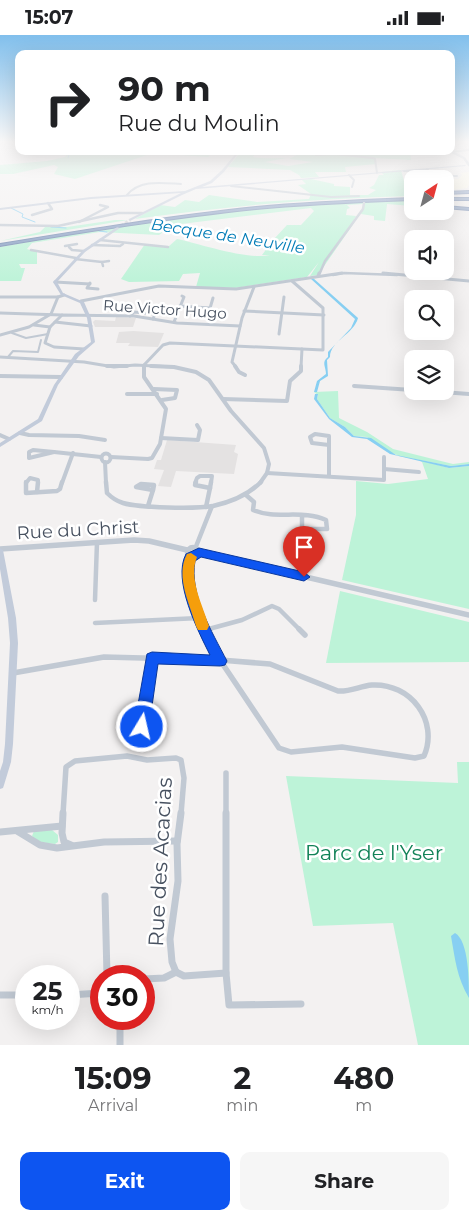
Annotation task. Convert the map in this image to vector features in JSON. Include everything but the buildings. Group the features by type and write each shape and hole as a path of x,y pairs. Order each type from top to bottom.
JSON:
{"highway":[{"path":"454,193 469,191"},
{"path":"0,244 68,231 192,212 294,203 404,197"},
{"path":"454,197 469,198"},
{"path":"0,244 167,218 294,203 404,204"},
{"path":"454,208 469,209"}],"main road":[{"path":"141,213 194,189"},
{"path":"0,209 127,195 183,193"},
{"path":"0,445 41,418 53,391 72,361 94,340 88,315 81,301 64,295 55,283 84,251 120,227"},
{"path":"0,550 1,567 13,626 13,673 8,754 0,785"}],"street":[{"path":"127,195 132,189"},
{"path":"265,189 331,197 359,196"},
{"path":"32,215 52,209 48,203"},
{"path":"318,276 317,274 330,254 363,209 364,203"},
{"path":"80,222 79,220 108,207 100,205"},
{"path":"0,225 57,227 120,212 141,213"},
{"path":"100,239 168,247"},
{"path":"69,247 77,244"},
{"path":"92,245 120,246 124,247 124,249"},
{"path":"65,246 72,250 84,251"},
{"path":"31,249 45,254 102,264 109,261"},
{"path":"81,301 159,286 230,289 254,287 318,276 366,273 469,282"},
{"path":"55,452 29,458 29,453 32,451 55,452 73,453 101,457 106,455 112,457 152,457 155,455 161,438 166,409 162,400 144,375 144,365 161,347 168,343 323,350 324,315 322,305 292,281"},
{"path":"55,283 90,283 87,288 98,289"},
{"path":"244,375 232,363 244,312 254,287"},
{"path":"0,297 58,297 64,295"},
{"path":"174,323 184,297 182,296"},
{"path":"0,335 12,333 33,325 51,314 58,297"},
{"path":"279,334 284,297"},
{"path":"208,315 213,298"},
{"path":"180,307 210,308"},
{"path":"244,312 324,315"},
{"name":"Rue Victor Hugo","path":"0,313 130,316 174,323 240,326"},
{"path":"8,357 13,351 38,352 50,327 62,315"},
{"path":"55,322 91,326"},
{"path":"33,325 50,327"},
{"path":"12,333 19,337 38,338 48,334"},
{"path":"38,338 52,347 84,349"},
{"path":"223,399 287,401 290,381 301,371 302,349"},
{"path":"0,357 72,361 109,367 144,365 177,367 198,373 209,380 266,451 269,461 267,473 260,483 246,495 209,506 181,508 125,504 111,499 106,489 105,462"},
{"path":"0,376 62,377"},
{"path":"354,386 404,389"},
{"path":"154,389 177,391 173,400 162,400"},
{"path":"454,393 469,394"},
{"path":"127,394 157,394"},
{"path":"161,438 198,440 200,430 197,425"},
{"path":"20,433 29,435 79,436 105,440"},
{"path":"0,435 9,439"},
{"path":"329,445 312,443 310,441 311,436 328,436 329,445 330,476"},
{"path":"37,492 56,491 62,487 73,453"},
{"path":"101,457 100,460 105,462 110,461 112,457"},
{"path":"267,473 384,480 384,457"},
{"path":"384,469 419,472"},
{"path":"210,488 196,485 197,478 200,476 212,476 209,506 197,551 469,616"},
{"path":"148,506 153,490"},
{"path":"246,495 254,502 253,510 256,512 302,515 326,519 327,529 305,529 302,526 302,515"},
{"name":"Rue du Christ","path":"0,550 139,540 189,554 197,551"},
{"path":"95,600 97,542"},
{"path":"13,673 104,657 152,658 220,661 255,663 279,666 339,691 372,685 384,686 399,692 416,704 427,721 430,735 424,756 415,759 336,747 291,752 282,751 274,743 220,661 204,631 188,577 187,565 189,554"},
{"path":"204,631 242,620 272,606 279,609 305,635"},
{"path":"95,623 199,618"},
{"path":"142,727 152,658"},
{"name":"Rue des Acacias","path":"62,826 66,767 71,762 127,756 147,760 176,758 182,763 183,791 177,841 178,879 172,942 172,962 176,972"},
{"path":"226,773 226,973 229,1005 301,1005"},
{"path":"0,832 62,826 62,839 71,845"},
{"path":"16,831 43,846 57,848 104,842 177,841"},
{"path":"104,896 107,965"},
{"path":"155,978 164,978 176,972 184,976 226,973"},
{"path":"0,995 15,995"},
{"path":"120,1030 120,1045"}],"shaded area":[{"path":"116,317 136,318 133,327 95,327 93,322 95,320 115,321"},
{"path":"119,332 164,333 158,347 128,346 130,343 116,343"},
{"path":"167,440 236,445 234,452 238,454 234,474 176,471 171,487 158,486 164,470 154,469 157,460 161,460"}],"green space":[{"path":"304,189 350,189 350,195 368,195 376,190 373,189 404,189 404,196 274,203 135,219 160,205 175,207 185,200 199,202 209,195 257,202 309,199 311,194"},
{"path":"404,200 404,205 387,204 385,221 374,220 374,216 361,214 364,204 347,205 350,208 347,209 346,215 356,216 352,223 354,223 320,272 320,275 310,276 319,262 307,277 235,288 196,287 200,273 183,274 179,281 129,282 121,279 145,244 168,247 177,239 224,251 260,256 270,255 262,255 287,225 301,225 314,211 311,208 173,225 159,235 100,232 32,243 27,249 37,252 37,264 19,264 21,268 25,268 21,281 0,281 0,247 170,219 239,211"},
{"path":"128,220 0,241 40,232 45,227 67,227"},
{"path":"338,391 339,418 367,432 393,449 453,464 469,462 469,464 451,466 399,456 367,437 354,436 345,427 330,418 317,399 318,395 314,392"},
{"path":"419,460 449,468 469,466 469,609 342,580 356,515 356,481 388,484 428,479 422,462"},
{"path":"340,591 469,622 469,662 326,663"},
{"name":"Parc de l'Yser","path":"457,762 469,762 469,1045 418,1045 393,923 313,926 286,776 458,783"},
{"path":"52,830 58,835 58,842 55,844 39,842 32,836 34,831"}],"water":[{"path":"313,278 358,318 352,329 331,351 330,357 327,360 328,376 320,381 317,392 314,392 317,381 326,374 324,363 328,357 328,352 351,328 355,319 311,279"},
{"path":"315,394 318,394 317,399 330,418 345,427 354,436 371,438 396,455 451,466 469,464 469,466 449,468 390,454 367,439 352,437 329,419 314,399"},
{"path":"455,933 460,937 466,953 469,998 459,976 455,960 451,936"}],"waterway":[{"name":"Becque de Neuville","path":"11,208 23,214 22,217 35,222"},
{"name":"Becque de Neuville","path":"51,227 66,228"},
{"name":"Becque de Neuville","path":"99,231 107,232"}],"tunnel":[{"path":"121,226 130,220"}],"slow traffic":[{"path":"191,557 187,565 187,572 193,600 203,626"}],"route":[{"path":"142,727 152,658 220,661 204,631 193,600 187,572 190,557 195,557 199,552 304,577"}]}
